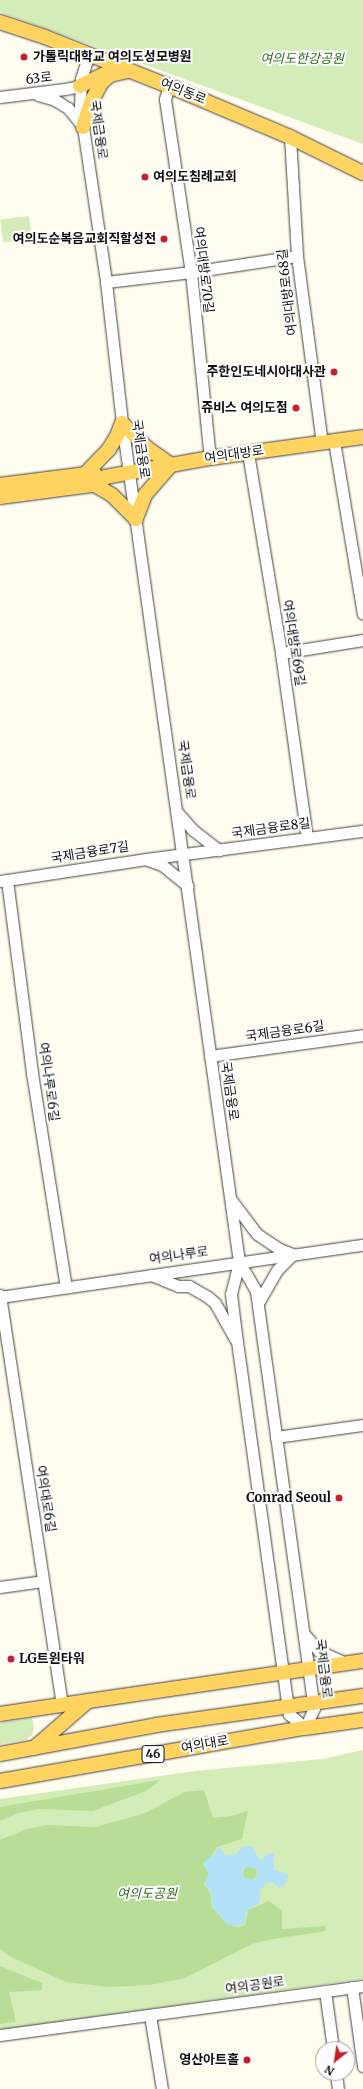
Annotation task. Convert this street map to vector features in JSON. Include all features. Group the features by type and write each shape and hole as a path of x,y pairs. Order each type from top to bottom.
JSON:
{"main road":[{"name":"여의동로","path":"0,22 89,54 168,86 290,137 363,173"},
{"path":"80,86 108,72 132,72"},
{"path":"83,127 91,102 101,83 110,75 132,72"},
{"path":"85,474 109,448 116,438 122,423 147,448 172,465 145,495 136,519 100,481"},
{"name":"여의대방로","path":"0,497 100,481 129,473 210,458 363,437"},
{"name":"여의대방로","path":"0,485 97,472 100,481"},
{"path":"0,1714 363,1660"},
{"name":"여의대로","path":"0,1754 156,1725 363,1696"},
{"path":"34,1748 88,1701"},
{"name":"여의대로","path":"0,1781 305,1728 363,1720"}],"street":[{"name":"국제금융로","path":"89,54 80,86 83,127 106,282 122,423 184,855 239,1262 231,1294 237,1342 282,1673 289,1714 305,1728 314,1708 310,1669 256,1291 239,1262"},
{"name":"63로","path":"0,97 66,90 80,86"},
{"name":"여의대방로70길","path":"168,86 165,99 191,272 210,458"},
{"path":"31,94 55,100 68,108 83,127"},
{"name":"여의대방로68길","path":"290,137 297,256 328,442 363,614"},
{"path":"106,282 191,272 297,256"},
{"name":"여의대방로69길","path":"248,453 281,653 307,838"},
{"path":"281,653 363,640"},
{"path":"178,813 193,830 219,850"},
{"name":"국제금융로8길","path":"184,855 363,831"},
{"name":"국제금융로7길","path":"4,880 146,859 184,855"},
{"path":"146,859 162,865 188,886"},
{"name":"여의나루로6길","path":"4,880 32,1073 66,1287"},
{"name":"국제금융로6길","path":"210,1056 363,1035"},
{"path":"230,1199 257,1234 280,1249 293,1254 278,1269 258,1303"},
{"name":"여의나루로","path":"0,1296 363,1245"},
{"path":"150,1275 178,1286 189,1286 208,1296 220,1312 237,1342"},
{"name":"여의대로6길","path":"0,1296 62,1705"},
{"path":"276,1437 363,1425"},
{"path":"0,1587 43,1581"},
{"path":"305,1635 319,1651 346,1663"},
{"path":"358,1986 363,2066"},
{"name":"여의공원로","path":"0,2035 358,1986"},
{"path":"325,1991 331,2041"},
{"path":"150,2015 162,2089"}],"green space":[{"name":"여의도한강공원","path":"0,0 363,0 363,144 0,12"},
{"path":"29,216 32,239 3,242 0,220"},
{"path":"32,1718 34,1728 32,1735 25,1740 0,1744 0,1723"},
{"name":"여의도공원","path":"363,1750 363,1979 0,2030 0,1799 195,1771 322,1759"},
{"path":"160,1780 146,1791 93,1811 38,1809 18,1813 0,1821 0,1807"},
{"path":"204,1790 213,1818 231,1816 248,1811 242,1839 217,1847 211,1857 203,1863 209,1874 204,1884 210,1892 212,1907 227,1924 237,1927 245,1925 248,1910 269,1901 282,1911 282,1929 325,1926 326,1931 273,1939 252,1944 185,1978 150,1985 109,1987 66,1982 9,1956 0,1949 0,1840 27,1829 46,1825 96,1827 145,1813 185,1792"},
{"path":"247,1866 253,1866 257,1870 257,1876 253,1880 247,1880 243,1876 243,1870"},
{"path":"0,1966 42,1983 42,1990 9,1992 16,2022 0,2024"}],"water":[{"path":"252,1846 258,1857 262,1860 269,1853 274,1854 274,1870 285,1872 288,1876 286,1883 280,1889 273,1882 265,1884 263,1888 260,1889 259,1904 247,1910 244,1924 237,1926 227,1924 213,1907 211,1892 205,1884 209,1873 203,1863 211,1857 218,1848 222,1849 225,1855 230,1854 234,1856 241,1848","holes":["246,1867 257,1869 258,1875 256,1878 251,1880 243,1877 242,1870"]}],"place":[{"name":"가톨릭대학교 여의도성모병원","path":"24,57"},
{"name":"여의도침례교회","path":"145,177"},
{"name":"여의도순복음교회직할성전","path":"164,239"},
{"name":"주한인도네시아대사관","path":"334,372"},
{"name":"쥬비스 여의도점","path":"296,408"},
{"name":"Conrad Seoul","path":"339,1498"},
{"name":"LG트윈타워","path":"11,1659"},
{"name":"영산아트홀","path":"247,2060"}]}
